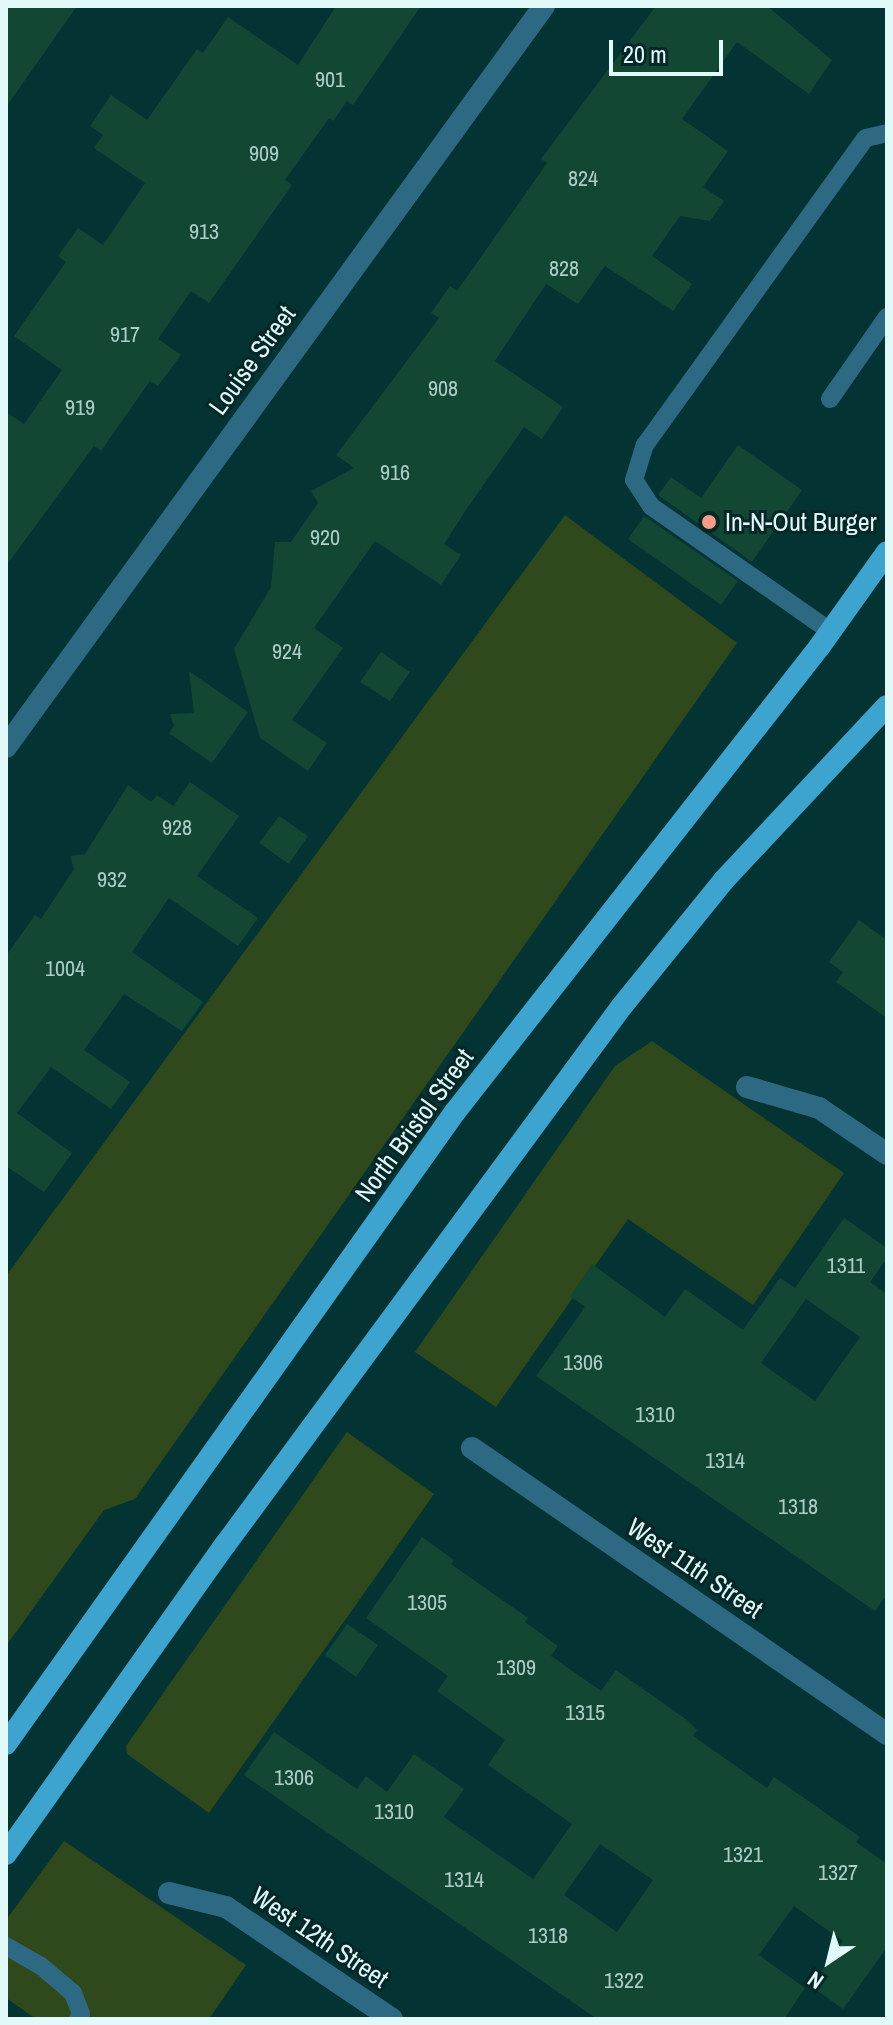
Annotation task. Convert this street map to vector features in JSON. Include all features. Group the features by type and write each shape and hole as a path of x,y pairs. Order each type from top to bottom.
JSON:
{"main road":[{"name":"North Bristol Street","path":"6,1744 455,1112 830,631 887,552"},
{"path":"6,1854 225,1545 622,1006 724,880 887,706"}],"street":[{"name":"Louise Street","path":"6,747 544,6"},
{"path":"747,1087 819,1108 887,1154"},
{"name":"West 11th Street","path":"472,1448 887,1734"},
{"name":"West 12th Street","path":"169,1893 226,1907 392,2019"}],"lane":[{"path":"830,631 651,506 634,480 645,445 866,138 887,133"},
{"path":"830,399 887,317"},
{"path":"6,1946 41,1966 73,1993 81,2014 78,2019"}],"green space":[{"path":"565,515 737,643 135,1499 104,1510 6,1646 6,1276"},
{"path":"652,1041 844,1173 753,1305 628,1219 496,1407 415,1352 615,1066"},
{"path":"347,1432 434,1494 209,1813 127,1754 126,1746"},
{"path":"64,1841 246,1965 209,2019 36,2019 6,1998 6,1920"}],"building":[{"path":"6,6 77,6 6,107"},
{"path":"336,6 421,6 353,105 347,101 333,121 329,118 285,180 292,185 209,303 191,291 158,339 181,355 158,386 150,381 101,451 94,446 6,566 6,412 24,424 62,370 14,336 66,262 58,256 78,228 103,245 145,183 94,148 103,135 90,126 111,95 147,120 197,49 203,53 228,17 298,65"},
{"path":"656,6 767,6 832,60 809,94 737,42 682,119 728,151 703,187 724,201 710,221 680,216 652,256 692,284 673,311 605,266 578,304 546,284 495,361 563,407 542,439 524,427 466,510 444,544 461,555 441,585 375,541 314,628 343,648 292,720 327,743 308,771 260,738 234,649 271,587 275,542 291,542 318,503 311,491 354,468 336,455 439,318 431,313 450,286 457,291 547,163 541,159"},
{"path":"738,445 802,490 752,562 658,495 671,477 701,498"},
{"path":"644,516 738,581 721,605 628,539"},
{"path":"381,652 410,672 390,701 360,682"},
{"path":"189,671 248,712 212,763 169,733 174,726 170,714 194,713"},
{"path":"190,782 239,816 197,876 258,918 238,946 169,898 132,952 203,1002 182,1031 124,994 84,1050 130,1082 111,1109 51,1067 17,1113 72,1153 44,1192 6,1166 6,956 35,915 41,919 74,869 70,856 85,854 128,785 151,802 157,795 173,806"},
{"path":"279,816 308,836 289,864 259,843"},
{"path":"859,920 887,940 887,1018 836,982 843,972 829,962"},
{"path":"844,1218 887,1248 887,1258 870,1282 887,1294 887,1594 875,1611 536,1376 585,1307 570,1296 592,1264 665,1317 685,1289 743,1330 780,1278 795,1288","holes":["806,1299 860,1337 815,1401 761,1363"]},
{"path":"422,1537 454,1560 451,1564 528,1618 525,1622 558,1646 551,1656 601,1691 616,1670 687,1720 697,1730 693,1736 767,1788 774,1777 860,1837 856,1842 887,1864 887,1947 843,2009 811,1986 843,1941 794,1906 759,1955 805,1988 784,2019 597,2019 244,1775 274,1732 357,1789 366,1776 387,1792 414,1754 464,1789 444,1817 533,1879 572,1824 488,1765 505,1740 437,1691 448,1676 366,1618","holes":["600,1844 653,1880 617,1932 564,1895"]},
{"path":"347,1624 378,1645 356,1677 325,1655"}],"place":[{"name":"In-N-Out Burger","path":"709,522"}]}
